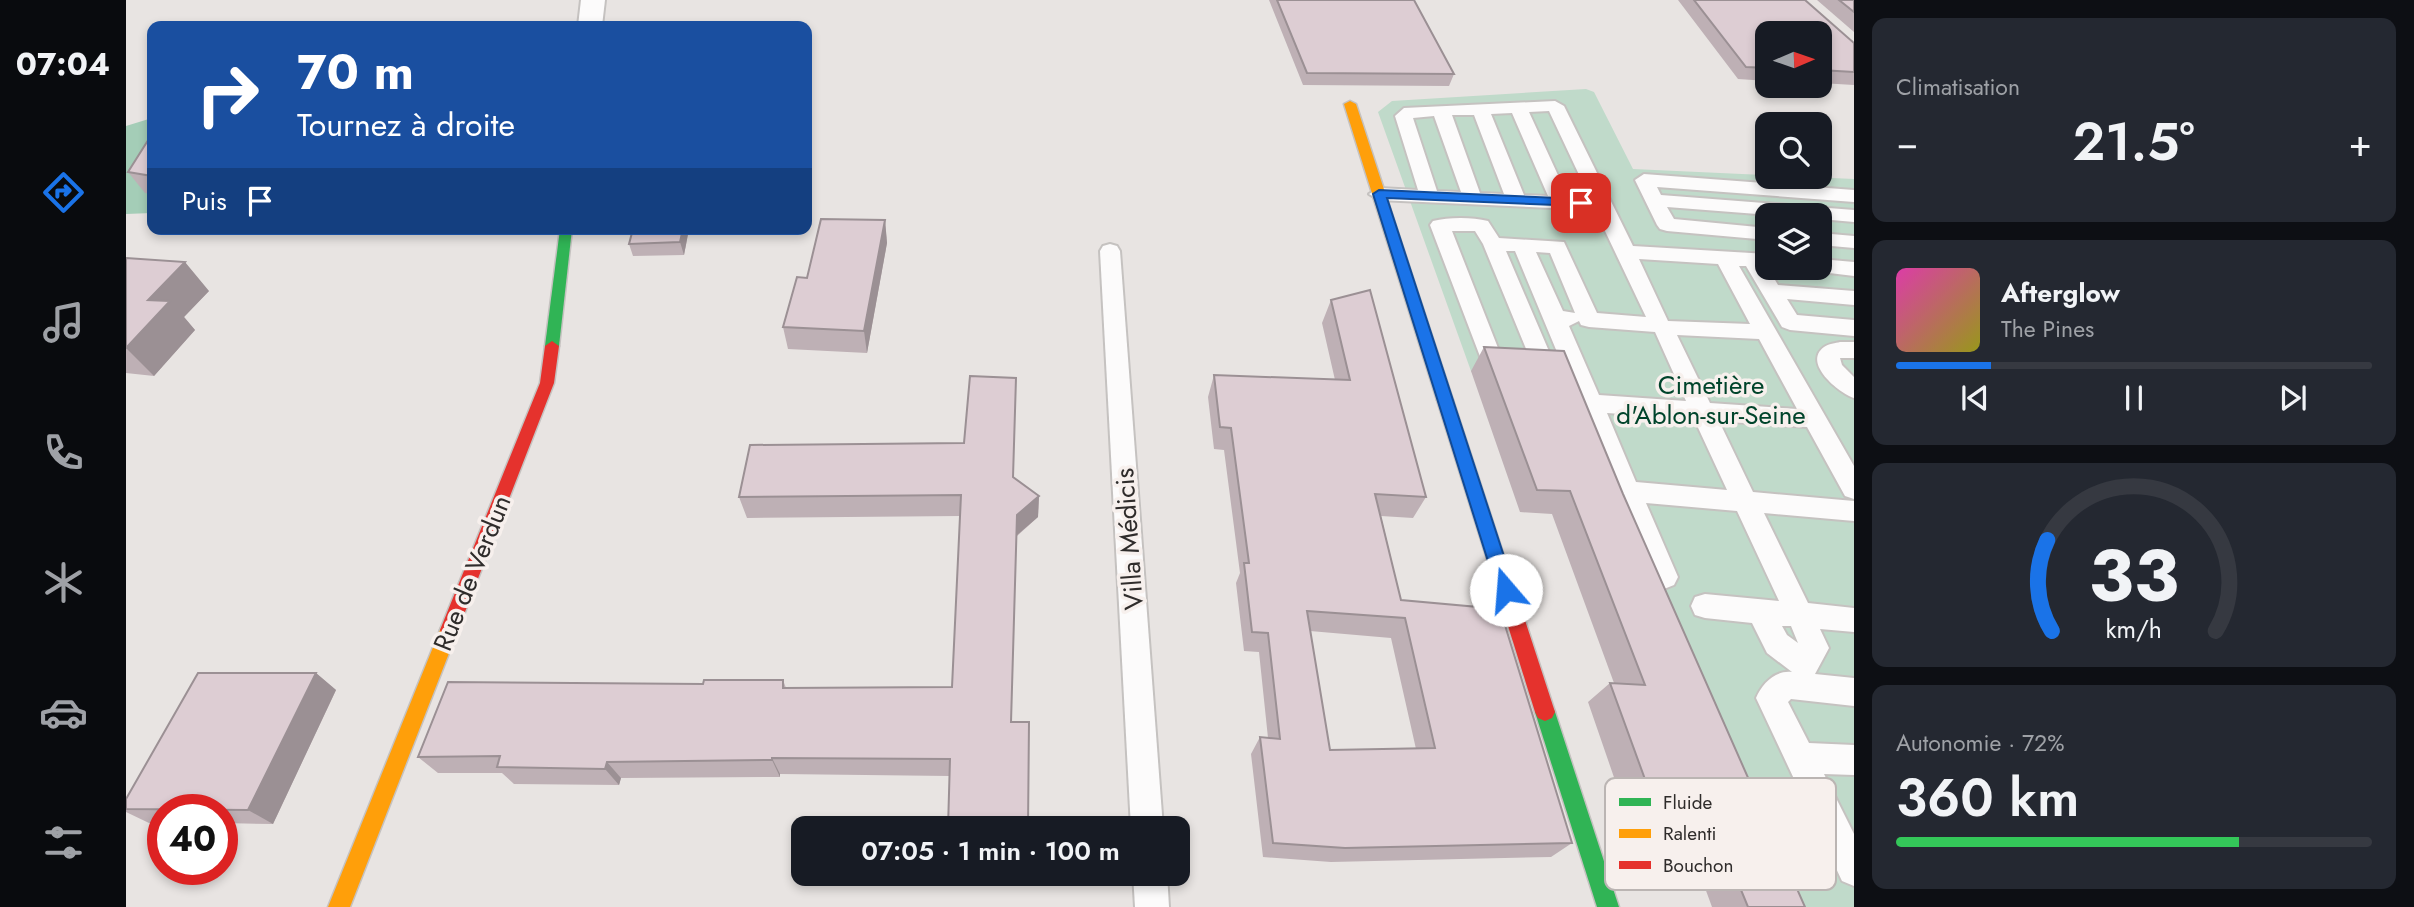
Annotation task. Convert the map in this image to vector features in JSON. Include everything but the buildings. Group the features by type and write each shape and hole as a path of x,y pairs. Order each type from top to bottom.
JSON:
{"street":[{"path":"591,21 593,0"},
{"path":"1350,104 1608,907"},
{"name":"Rue de Verdun","path":"339,907 547,383 565,235"}],"lane":[{"path":"1429,194 1404,116 1410,112 1506,107 1519,110 1555,106 1815,648 1811,677"},
{"path":"1480,108 1516,199"},
{"path":"1441,110 1472,197"},
{"path":"1519,110 1560,201"},
{"path":"1755,233 1667,225 1644,180 1854,196"},
{"path":"1722,185 1734,206 1755,230"},
{"path":"1379,194 1429,194 1602,204"},
{"path":"1654,200 1854,216"},
{"path":"1489,353 1440,225 1481,225 1493,244 1540,356"},
{"path":"1832,240 1854,242"},
{"path":"1493,244 1556,247 1589,320"},
{"path":"1522,245 1664,577"},
{"name":"Villa Médicis","path":"1110,250 1146,816"},
{"path":"1625,252 1755,261"},
{"path":"1725,259 1854,489"},
{"path":"1832,267 1854,269"},
{"path":"1768,280 1771,291 1790,323 1854,328"},
{"path":"1771,291 1854,298"},
{"path":"1555,318 1766,332"},
{"path":"1854,351 1839,350 1828,359 1828,366 1834,374 1854,389"},
{"path":"1591,403 1815,419"},
{"path":"1627,491 1854,511"},
{"path":"1705,607 1854,620"},
{"path":"1761,612 1777,644 1811,677 1854,692"},
{"path":"1810,778 1771,698 1784,685 1811,677"},
{"path":"1800,758 1854,761"},
{"path":"1836,832 1854,869"},
{"path":"1151,886 1152,907"}],"green space":[{"name":"Cimetière d'Ablon-sur-Seine","path":"1586,89 1594,92 1633,169 1755,175 1755,189 1832,189 1832,178 1854,179 1854,907 1767,907 1760,890 1836,890 1836,778 1714,778 1654,632 1471,371 1378,112 1392,101"},
{"path":"147,120 147,213 126,214 126,126"}],"traffic: fast":[{"path":"552,346 565,235"},
{"path":"1545,712 1608,907"}],"traffic: slow":[{"path":"1350,104 1445,400"},
{"path":"339,907 449,630"}],"traffic: jam":[{"path":"449,630 547,383 552,346"},
{"path":"1445,400 1545,712"}],"route":[{"path":"1506,590 1379,194 1429,194 1581,203"}]}
